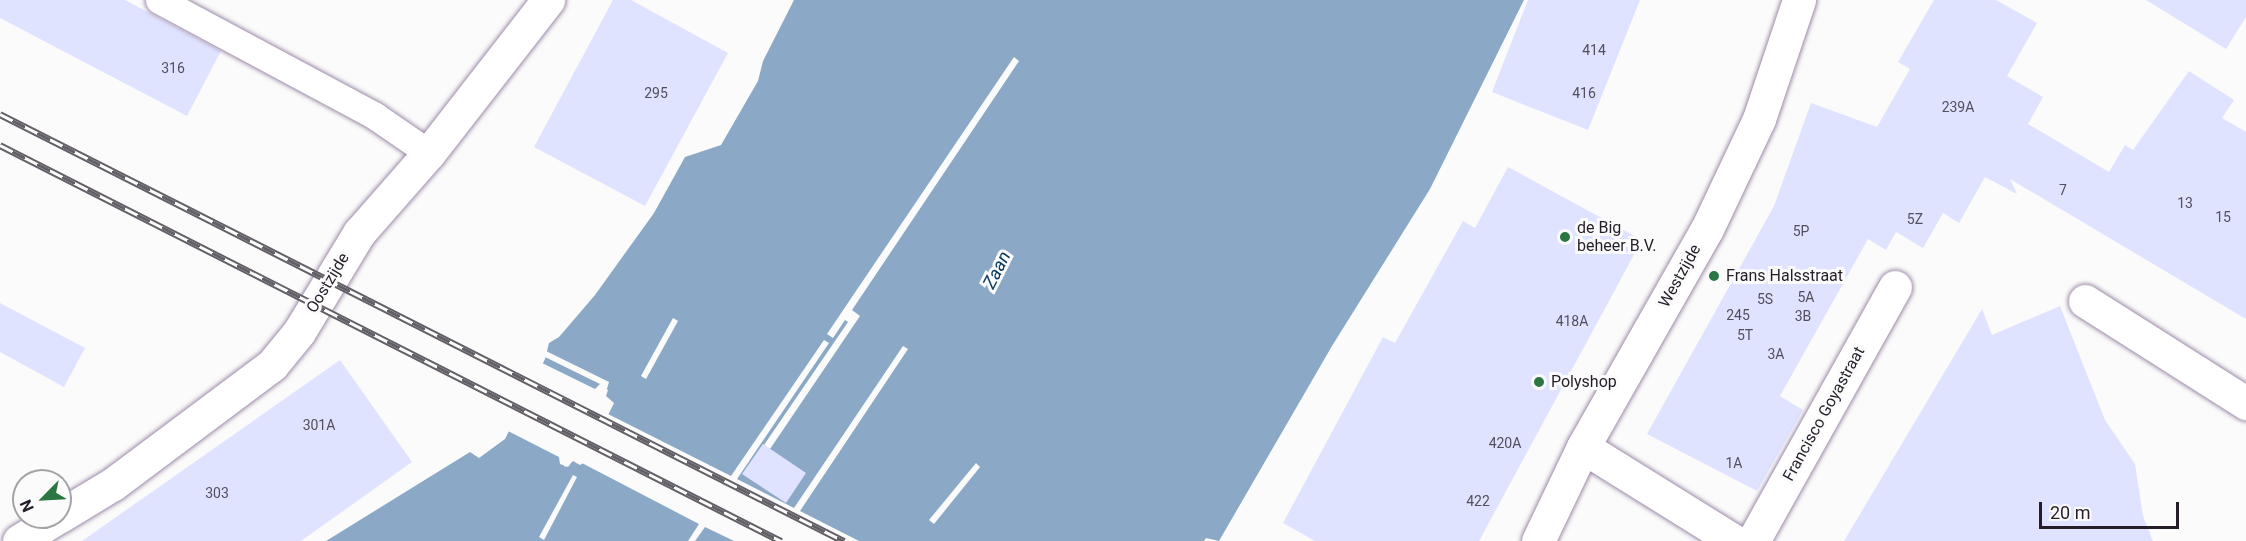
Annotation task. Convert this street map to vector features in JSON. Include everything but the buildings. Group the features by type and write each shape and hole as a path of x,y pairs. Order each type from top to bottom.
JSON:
{"street":[{"name":"Oostzijde","path":"72,508 113,484 272,365 299,332 359,233 429,153 548,0"},
{"name":"Westzijde","path":"1538,541 1583,447 1707,229 1759,120 1799,0"},
{"name":"Francisco Goyastraat","path":"1753,541 1895,287"},
{"path":"2085,301 2246,403"},
{"path":"1583,447 1734,541"},
{"name":"Oostzijde","path":"19,541 38,529"}],"lane":[{"path":"159,0 375,116 429,153"}],"water":[{"name":"Zaan","path":"794,0 1524,0 1430,189 1332,346 1219,541 1206,538 1204,541 326,541 470,452 479,458 505,439 545,359 549,343 559,337 595,295 654,213 685,157 721,145 758,81 763,61","holes":["599,385 608,390 606,396 614,403 585,462 580,465 573,461 565,467 559,457"]}],"pier":[{"path":"1014,57 1019,61 852,310 860,316 770,449 764,445 848,322 845,320 833,338 827,334"},
{"path":"673,318 678,321 646,379 641,376"},
{"path":"824,340 829,343 737,479 794,508 903,346 908,349 800,511 859,541 734,541 705,527 695,541 688,541 699,524 580,462 606,413 731,476"},
{"path":"544,350 609,382 604,399 604,390 599,389 562,458 566,464 574,459 568,467 560,464 559,457 506,430 540,362 595,389 600,384 543,356"},
{"path":"976,463 980,467 934,524 929,520"},
{"path":"573,475 577,477 544,540 539,537"}],"railway":[{"path":"0,114 844,541"},
{"path":"0,145 781,541"}],"place":[{"name":"de Big beheer B.V.","path":"1565,237"},
{"name":"Frans Halsstraat","path":"1714,276"},
{"name":"Polyshop","path":"1539,382"}]}
